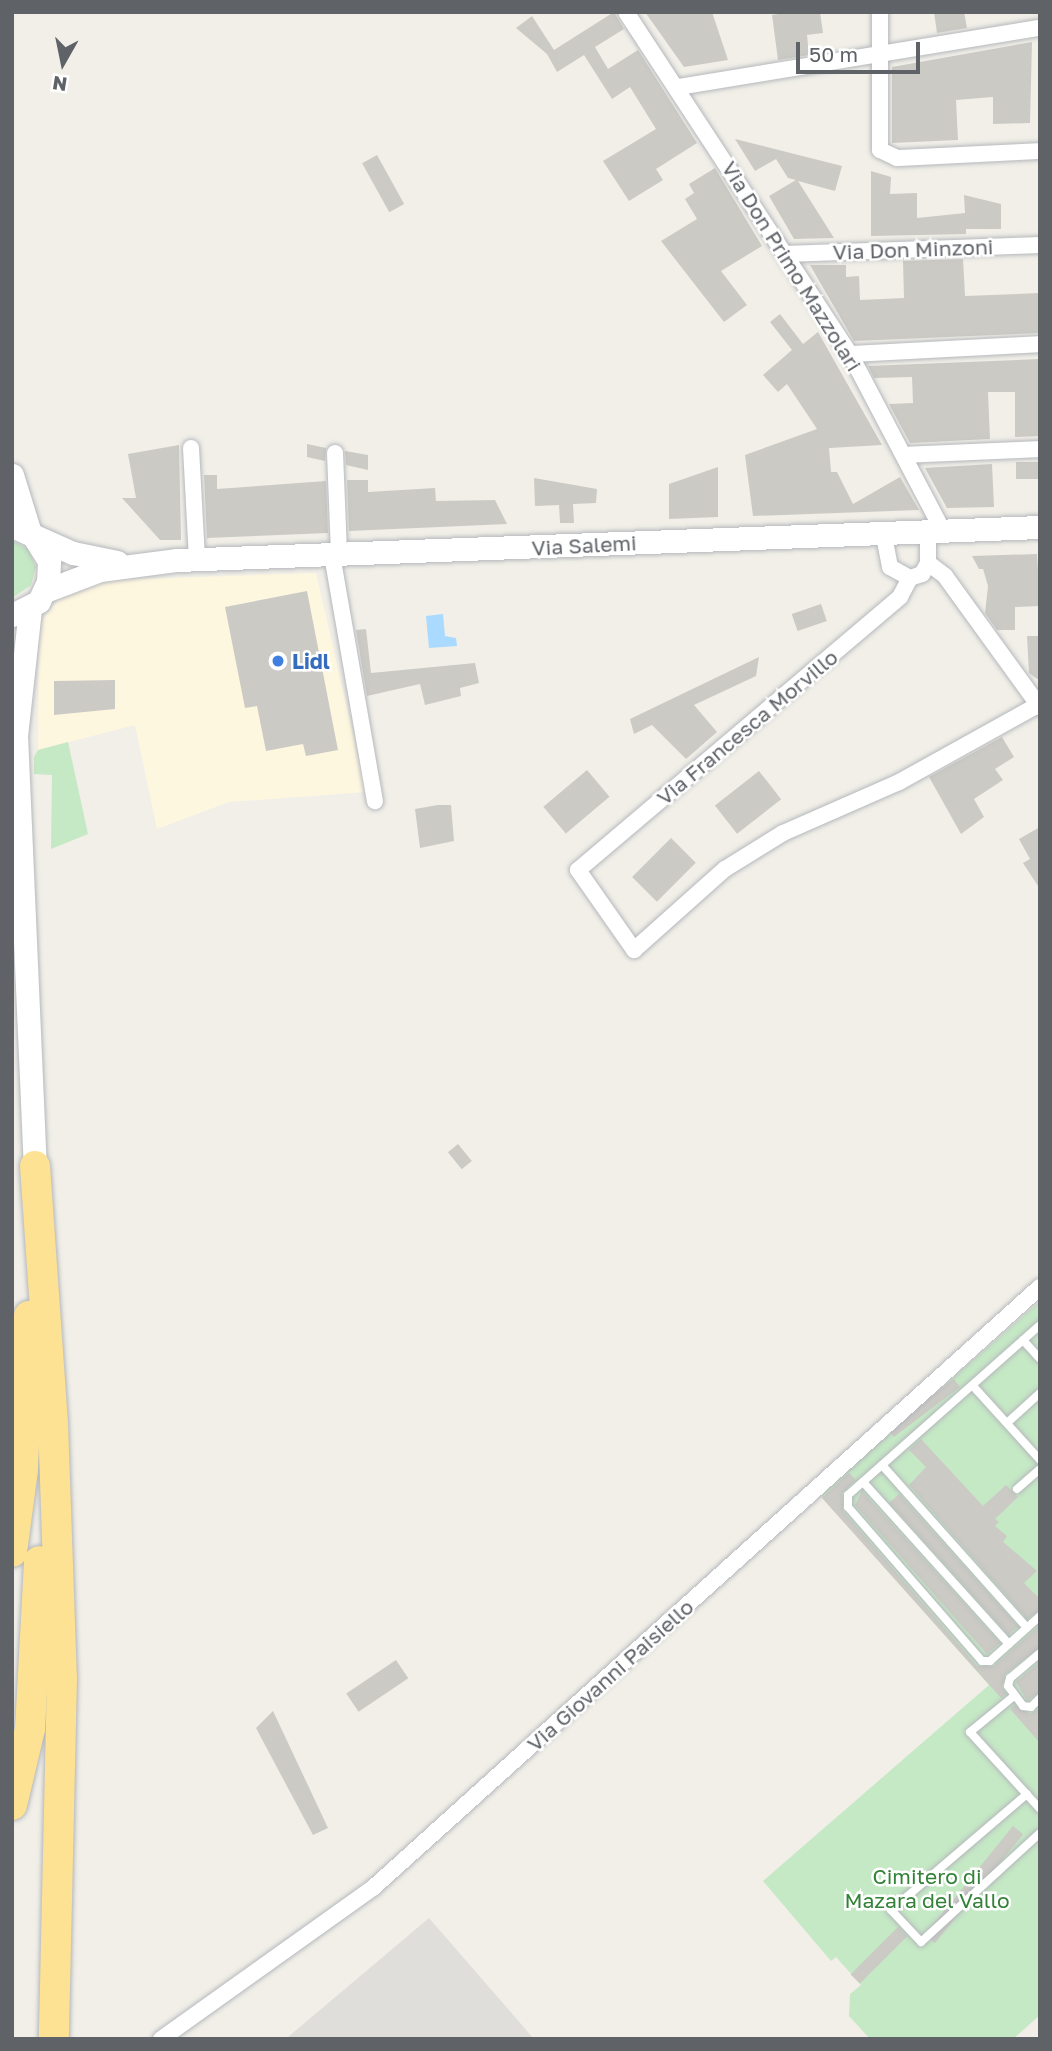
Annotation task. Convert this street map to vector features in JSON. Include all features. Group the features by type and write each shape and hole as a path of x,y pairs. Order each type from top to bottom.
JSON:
{"highway":[{"path":"12,1552 23,1469 35,1166"},
{"path":"12,1805 30,1729 37,1648 40,1448 35,1166"},
{"path":"35,1166 53,1423 62,1678 54,2039"}],"main road":[{"path":"12,475 25,531 49,561 45,591"},
{"name":"Via Salemi","path":"128,563 883,531 1040,527"},
{"path":"25,531 73,553 128,563"},
{"path":"35,1166 14,772 21,612 45,591 76,576 128,563"}],"street":[{"name":"Via Don Primo Mazzolari","path":"626,12 678,87 850,354 904,455 935,529"},
{"path":"880,12 880,150 897,158 1040,150"},
{"path":"678,87 1040,28"},
{"name":"Via Don Minzoni","path":"785,254 1040,245"},
{"path":"850,354 1040,344"},
{"path":"191,448 197,559"},
{"path":"904,455 1040,449"},
{"path":"335,453 335,555 375,801"},
{"path":"935,529 928,563 945,576 1039,705"},
{"path":"883,531 890,568 910,578"},
{"name":"Via Francesca Morvillo","path":"928,563 922,574 910,578 900,597 578,870 634,950 725,869 783,833 899,782 1039,705"},
{"name":"Via Giovanni Paisiello","path":"162,2039 374,1887 1040,1287"}],"lane":[{"path":"1040,1325 848,1495 848,1507 982,1661 990,1661 1040,1616"},
{"path":"1023,1340 1040,1359"},
{"path":"973,1385 1040,1460"},
{"path":"1007,1423 1040,1393"},
{"path":"882,1465 1027,1628"},
{"path":"1017,1489 1040,1469"},
{"path":"863,1482 1009,1644"},
{"path":"1040,1653 1010,1678 1008,1686 1014,1696 1031,1707 1040,1698"},
{"path":"1014,1696 970,1732 1040,1809"},
{"path":"1027,1794 891,1910 922,1942 1040,1833"}],"shaded area":[{"path":"316,573 366,792 229,802 157,829 135,725 38,750 39,632 43,618 60,597 86,583 109,580"},
{"path":"429,1918 534,2039 288,2037"}],"green space":[{"path":"12,540 28,549 36,567 31,585 12,598"},
{"path":"68,742 88,834 51,849 52,775 34,774 34,757 38,750"},
{"name":"Cimitero di Mazara del Vallo","path":"1040,1301 1040,2015 1013,2039 870,2039 849,2016 850,1994 861,1985 836,1957 831,1961 763,1881 989,1685 820,1495"}],"water":[{"path":"443,614 445,636 456,638 457,646 429,648 426,616"}],"building":[{"path":"614,12 624,29 595,47 608,69 638,50 697,143 656,169 663,180 629,201 603,161 656,129 630,87 612,99 584,55 557,72 547,54 516,28 532,16 554,50"},
{"path":"645,12 712,12 728,60 684,67"},
{"path":"820,12 823,33 807,35 809,55 778,60 772,15"},
{"path":"934,12 964,12 967,28 937,33"},
{"path":"1032,42 1030,123 993,124 993,97 956,100 958,140 892,143 892,67"},
{"path":"735,139 842,166 835,191 798,181 834,238 794,239 769,196 796,180 788,178 776,159 755,171"},
{"path":"377,155 404,204 389,212 362,163"},
{"path":"715,168 762,246 721,271 747,305 724,322 661,241 697,219 685,199 694,193 689,184"},
{"path":"871,171 891,177 890,194 917,193 917,218 965,213 964,195 1001,204 1001,229 966,229 966,234 871,236"},
{"path":"963,259 965,296 1040,293 1040,333 854,341 810,265 846,265 846,277 859,276 860,300 904,298 903,261"},
{"path":"780,314 803,344 818,332 882,445 829,448 831,472 837,472 853,504 900,477 919,510 753,516 745,455 817,429 787,384 778,392 763,375 792,350 770,322"},
{"path":"1040,359 1040,436 1015,437 1015,392 988,392 990,439 910,443 889,404 913,403 912,377 874,378 868,366"},
{"path":"307,444 326,448 325,461 307,457"},
{"path":"179,445 181,540 160,540 122,498 136,498 128,454"},
{"path":"345,451 368,455 368,470 346,465"},
{"path":"1016,462 1040,462 1040,479 1016,479"},
{"path":"992,464 994,507 947,508 925,468"},
{"path":"718,467 718,517 669,519 669,484"},
{"path":"204,475 217,475 217,489 326,481 328,533 207,538"},
{"path":"534,478 597,489 596,503 573,504 574,523 560,523 559,505 535,506"},
{"path":"347,480 368,480 368,492 435,488 436,501 495,500 507,524 349,531"},
{"path":"1037,554 1040,606 1015,607 1015,630 997,630 985,613 988,586 983,569 979,569 972,556"},
{"name":"Lidl","path":"307,591 338,750 306,756 303,744 266,751 257,706 245,708 225,607"},
{"path":"821,604 827,621 798,631 792,614"},
{"path":"366,629 371,673 475,663 479,683 460,688 461,696 425,705 420,684 367,696 356,630"},
{"path":"1027,636 1040,636 1040,681 1029,673"},
{"path":"759,657 756,676 694,705 717,732 686,759 652,725 634,734 630,719"},
{"path":"115,680 115,709 54,715 54,681"},
{"path":"1002,737 1014,757 995,769 1003,780 974,799 984,817 961,834 929,777"},
{"path":"587,770 609,797 566,833 543,807"},
{"path":"759,771 781,799 737,834 715,805"},
{"path":"451,805 454,841 420,848 415,809"},
{"path":"1040,827 1040,889 1023,863 1030,859 1019,839"},
{"path":"671,838 696,863 657,902 632,877"},
{"path":"458,1144 472,1161 462,1169 448,1152"},
{"path":"954,1379 960,1387 894,1437 888,1429"},
{"path":"921,1439 983,1506 1006,1485 1018,1497 995,1519 999,1522 995,1526 1007,1536 1003,1542 1037,1571 1024,1583 1040,1599 1040,1610 1027,1619 909,1485 926,1467 909,1450"},
{"path":"849,1473 856,1480 842,1493 843,1511 977,1666 994,1666 1040,1625 1040,1647 1005,1674 1002,1687 1006,1694 1001,1698 822,1498"},
{"path":"862,1491 1000,1643 987,1654 855,1505"},
{"path":"899,1494 1018,1626 1008,1635 889,1503"},
{"path":"396,1660 408,1678 359,1712 346,1694"},
{"path":"1040,1662 1040,1692 1027,1700 1016,1682"},
{"path":"1014,1705 1030,1714 1040,1708 1040,1743 1010,1709"},
{"path":"273,1711 328,1828 313,1835 256,1728"},
{"path":"1013,1826 1023,1834 935,1943 925,1935"},
{"path":"898,1927 907,1936 860,1984 851,1974"}],"place":[{"name":"Lidl","path":"278,661"}]}
